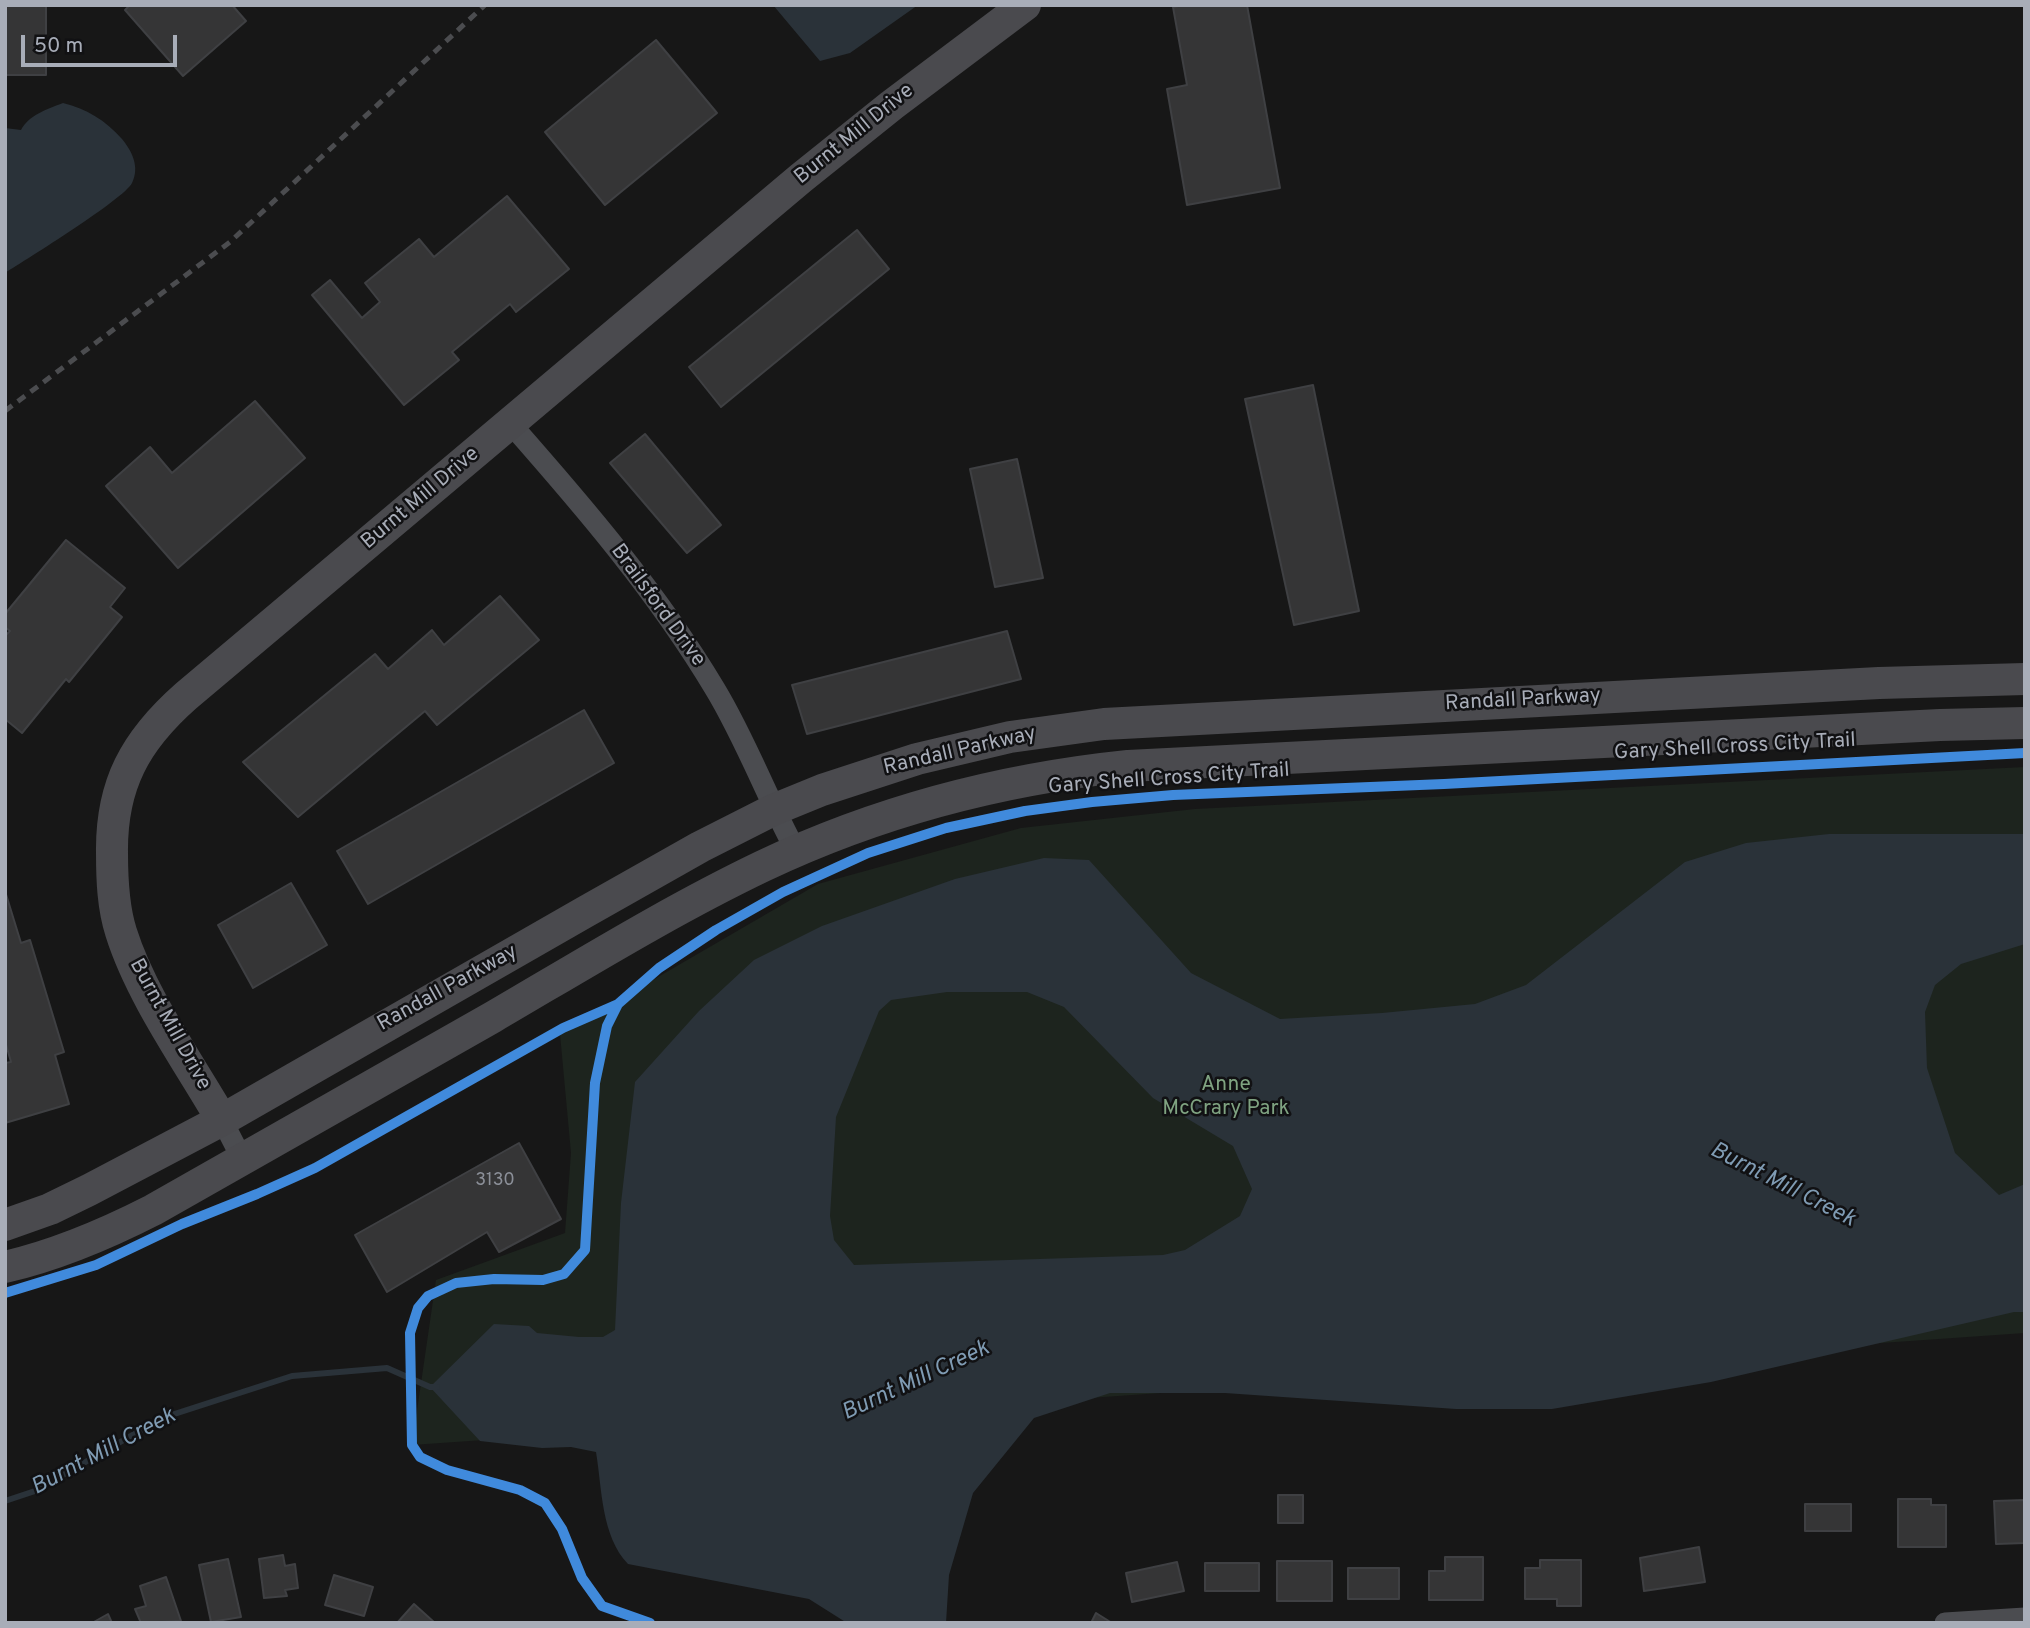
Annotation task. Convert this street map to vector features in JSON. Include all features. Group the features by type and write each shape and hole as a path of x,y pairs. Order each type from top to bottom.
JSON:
{"main road":[{"name":"Burnt Mill Drive","path":"222,1120 144,986 121,932 112,885 111,839 115,806 123,776 151,731 172,708 892,105 1025,5"},
{"name":"Randall Parkway","path":"5,1225 50,1209 222,1120 609,898 773,810 822,790 917,760 1010,737 1104,724 1811,687 2025,679"},
{"name":"Randall Parkway","path":"5,1268 51,1255 122,1226 731,883 796,851 850,829 949,797 1022,780 1090,770 1940,725 2025,723"}],"street":[{"name":"Brailsford Drive","path":"510,423 569,490 673,621 717,692 773,810 796,851"},
{"path":"222,1120 242,1159"},
{"path":"1945,1623 2025,1618"}],"green space":[{"name":"Anne McCrary Park","path":"2025,767 2025,1333 412,1445 436,1280 565,1233 571,1153 560,1034 818,884 1021,828 1195,809"}],"water":[{"path":"773,5 918,5 850,53 820,61"},
{"path":"63,103 95,116 116,132 132,154 135,171 132,183 112,202 74,229 5,273 5,128 21,130 34,116"},
{"name":"Anne McCrary Park","path":"1829,834 2025,834 2025,944 1961,964 1935,985 1925,1012 1927,1068 1955,1153 1999,1195 2025,1184 2025,1312 2014,1312 1711,1382 1552,1409 1456,1409 1225,1393 1110,1393 1034,1418 973,1493 949,1575 946,1623 847,1623 809,1599 628,1564 612,1540 608,1526 596,1452 571,1447 542,1448 480,1441 430,1387 494,1324 529,1326 537,1333 579,1337 603,1337 615,1330 621,1203 635,1082 699,1011 754,960 822,926 955,879 1044,858 1089,860 1191,973 1280,1019 1382,1013 1475,1004 1526,985 1685,862 1746,843","holes":["947,992 1027,992 1064,1007 1153,1098 1233,1146 1252,1189 1240,1216 1185,1250 1163,1255 854,1265 834,1240 830,1216 836,1117 879,1011 891,1000"]}],"building":[{"path":"5,5 46,5 46,75 5,75"},
{"path":"130,5 232,5 246,21 183,76 125,10"},
{"path":"1247,5 1280,188 1187,205 1167,89 1187,85 1173,7"},
{"path":"656,40 717,113 605,205 545,132"},
{"path":"507,196 569,269 516,312 510,304 452,352 459,360 404,405 312,295 330,280 362,318 380,302 365,283 419,239 434,257"},
{"path":"857,230 889,269 721,407 689,367"},
{"path":"1313,385 1359,611 1294,625 1245,399"},
{"path":"255,401 305,458 178,568 106,486 150,447 172,473"},
{"path":"645,434 721,525 687,553 610,463"},
{"path":"1017,459 1043,578 995,587 970,469"},
{"path":"66,540 125,588 110,607 122,617 69,682 66,679 22,733 5,719 5,636 10,631 5,627 5,614"},
{"path":"500,596 539,640 437,725 425,711 298,817 243,762 375,654 388,669 432,630 444,645"},
{"path":"1007,631 1021,679 807,734 792,685"},
{"path":"584,710 614,763 368,904 337,851"},
{"path":"291,883 327,945 253,988 218,925"},
{"path":"5,891 21,943 30,940 64,1052 55,1055 69,1104 5,1123 5,1063 11,1062 5,1041"},
{"path":"519,1143 561,1219 499,1252 487,1232 387,1292 355,1235"},
{"path":"1278,1495 1303,1495 1303,1523 1278,1523"},
{"path":"1898,1499 1931,1499 1931,1505 1946,1505 1946,1547 1898,1547"},
{"path":"2025,1500 2025,1543 1996,1544 1994,1501"},
{"path":"1805,1504 1851,1504 1851,1531 1805,1531"},
{"path":"1699,1547 1705,1582 1644,1591 1640,1558"},
{"path":"283,1555 285,1566 295,1564 298,1588 285,1590 287,1596 264,1598 259,1559"},
{"path":"1445,1557 1483,1557 1483,1600 1429,1600 1429,1571 1445,1571"},
{"path":"228,1559 241,1617 211,1622 199,1565"},
{"path":"1540,1560 1581,1560 1581,1606 1557,1606 1557,1599 1525,1599 1525,1568 1540,1568"},
{"path":"1277,1561 1332,1561 1332,1601 1277,1601"},
{"path":"1177,1562 1184,1591 1132,1602 1126,1573"},
{"path":"1205,1563 1259,1563 1259,1591 1205,1591"},
{"path":"1348,1568 1399,1568 1399,1599 1348,1599"},
{"path":"334,1575 373,1587 364,1616 325,1605"},
{"path":"166,1577 181,1621 141,1623 135,1609 146,1606 140,1586"},
{"path":"414,1604 435,1623 397,1623"},
{"path":"1096,1613 1112,1623 1091,1623"},
{"path":"108,1614 112,1623 92,1623"}],"waterway":[{"name":"Burnt Mill Creek","path":"5,1501 35,1491 162,1418 292,1376 387,1368 430,1387 437,1387"}],"railway":[{"path":"5,411 230,242 485,5"}],"cycle path":[{"name":"Gary Shell Cross City Trail","path":"650,1623 602,1606 582,1578 562,1529 545,1503 520,1490 447,1470 420,1457 412,1445 410,1333 418,1308 428,1296 456,1283 494,1279 543,1280 564,1274 585,1250 595,1083 607,1026 618,1004 659,968 716,930 783,892 868,853 946,828 1025,811 1173,795 1444,784 2025,753"},
{"path":"5,1293 96,1265 182,1224 315,1168 563,1028 618,1004"}]}
